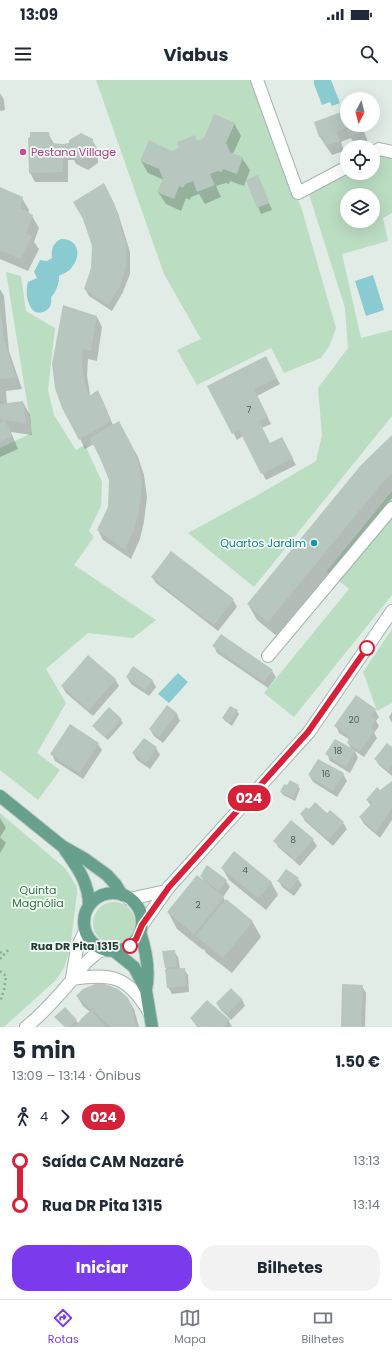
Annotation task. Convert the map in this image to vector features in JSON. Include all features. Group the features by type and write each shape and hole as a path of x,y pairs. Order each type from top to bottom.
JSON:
{"main road":[{"path":"0,796 62,846 85,859 106,875 126,897 137,906 141,915 141,928 148,979 146,990 152,1027"},
{"path":"62,846 78,868 86,884 89,894 89,906"},
{"path":"126,897 113,894 104,895 96,899 89,906 85,914 85,931 92,942 108,950 134,967 146,990"},
{"path":"108,950 122,950 130,946 136,939 141,928"}],"street":[{"path":"257,80 298,193 340,171"},
{"path":"380,150 392,152"},
{"path":"268,656 392,508"},
{"path":"141,928 166,891 308,732 392,612"},
{"path":"126,897 166,891"},
{"path":"72,979 77,948 85,931"},
{"path":"26,1027 50,1004 79,969 92,956 108,950"},
{"path":"72,979 95,976 115,978 124,983 137,994 149,1012"}],"path":[{"path":"0,959 9,949"},
{"path":"0,952 4,954"},
{"path":"0,971 6,976 0,1002"}],"green space":[{"path":"96,80 255,80 302,210 336,328 330,345 321,358 284,373 271,348 197,385 177,350 201,339 164,274"},
{"path":"380,155 392,157 392,213 383,218 388,241 342,254 361,338 392,330 392,416 254,587 188,533 316,461 322,435 318,388 348,348 345,308 309,194 340,177 340,180 380,180"},
{"path":"6,272 21,276 26,311 55,328 48,390 54,415 76,450 85,445 102,482 101,506 89,531 94,537 74,565 156,620 133,638 88,633 46,669 66,703 37,753 60,770 38,800 0,770 0,448 32,433"},
{"path":"392,491 392,595 294,717 264,693 349,589 327,571"},
{"path":"392,629 392,703 377,711 363,672"},
{"name":"Quinta Magnólia","path":"0,813 66,869 77,887 70,949 64,968 56,980 4,1027 0,1027"},
{"path":"110,902 118,902 129,908 135,919 135,927 129,938 118,944 110,944 99,938 93,927 93,919 99,908"}],"water":[{"path":"314,80 331,80 340,103 332,106 330,102 322,105 314,84"},
{"path":"61,239 67,239 75,244 77,248 77,257 71,269 59,276 58,284 51,297 50,307 39,313 35,312 28,303 28,282 37,278 34,272 40,260 47,261 52,258 53,247 56,242"},
{"path":"373,275 384,310 366,316 355,281"},
{"path":"178,673 188,682 169,703 158,694"}],"building":[{"path":"340,113 340,130 336,132 340,141 325,146 322,136 319,137 314,122"},
{"path":"214,114 235,123 226,143 230,152 243,157 237,174 223,169 222,172 218,171 210,174 215,185 197,192 193,181 185,184 183,188 179,186 174,199 157,192 163,179 159,169 140,161 149,140 172,151 179,148 177,142 195,135 197,141 204,138"},
{"path":"30,132 49,132 51,143 63,144 69,143 69,140 81,133 93,139 93,153 82,160 69,154 69,151 63,151 63,172 29,173 28,138 30,137"},
{"path":"347,132 363,132 349,137"},
{"path":"258,175 269,203 257,208 246,180"},
{"path":"104,183 115,205 126,245 126,266 120,286 108,305 84,289 91,268 92,246 83,219 73,202"},
{"path":"0,187 23,197 20,208 33,215 26,233 32,236 21,259 0,250"},
{"path":"63,305 97,316 91,351 83,349 82,364 85,384 89,396 98,390 111,421 79,440 62,408 55,388 52,364"},
{"path":"0,313 4,340 16,377 0,379"},
{"path":"266,356 277,378 254,389 268,417 259,421 270,443 282,437 293,458 261,474 239,430 232,434 207,386"},
{"path":"23,401 26,423 0,418 0,404"},
{"path":"5,420 12,436 0,442 0,423"},
{"path":"119,421 132,446 139,465 142,486 139,511 134,529 125,550 97,530 108,507 109,480 90,438"},
{"name":"Quartos Jardim","path":"392,435 392,474 382,483 268,622 247,604 361,465"},
{"path":"171,551 234,599 214,625 151,577"},
{"path":"221,634 273,670 264,682 212,646"},
{"path":"88,655 116,679 89,710 61,686"},
{"path":"133,666 153,680 145,690 126,677"},
{"path":"356,695 376,709 371,716 376,719 371,726 374,731 360,751 347,743 350,737 334,726"},
{"path":"167,705 177,713 159,737 149,729"},
{"path":"230,706 238,710 230,723 222,718"},
{"path":"109,707 122,719 105,737 92,726"},
{"path":"70,724 99,743 79,773 50,754"},
{"path":"144,738 157,747 146,763 132,753"},
{"path":"335,739 355,750 346,767 325,754"},
{"path":"387,743 392,747 392,765 388,770 374,759"},
{"path":"318,759 344,773 333,791 308,775"},
{"path":"290,780 299,785 293,798 280,792 284,784 287,785"},
{"path":"392,781 392,808 376,832 359,817 373,802 366,800 377,787 380,790"},
{"path":"315,802 327,813 330,810 344,822 328,840 300,814 306,807 309,809"},
{"path":"291,820 314,839 295,860 273,841"},
{"path":"234,851 272,882 258,898 221,868"},
{"path":"207,865 227,880 219,891 200,876"},
{"path":"286,869 299,878 290,890 277,881"},
{"path":"197,875 224,897 194,934 167,912"},
{"path":"226,899 253,921 223,958 196,936"},
{"path":"175,950 177,967 165,968 162,951"},
{"path":"185,968 186,986 167,988 165,969"},
{"path":"95,984 105,984 118,989 128,998 133,1011 136,1027 111,1027 76,996 83,989"},
{"path":"342,984 363,985 361,1027 341,1027"},
{"path":"231,988 242,999 227,1014 216,1003"},
{"path":"207,1000 230,1020 223,1027 199,1027 190,1018"},
{"path":"65,1007 77,1020 70,1027 65,1027 54,1017"},
{"path":"91,1010 105,1027 75,1027 82,1018"}],"bus line":[{"name":"024","path":"130,946 140,932 142,925 169,887 308,732 367,648"}],"place":[{"name":"Pestana Village","path":"23,152"},
{"name":"Quartos Jardim","path":"314,543"},
{"name":"Rua DR Pita 1315","path":"130,946"}]}
